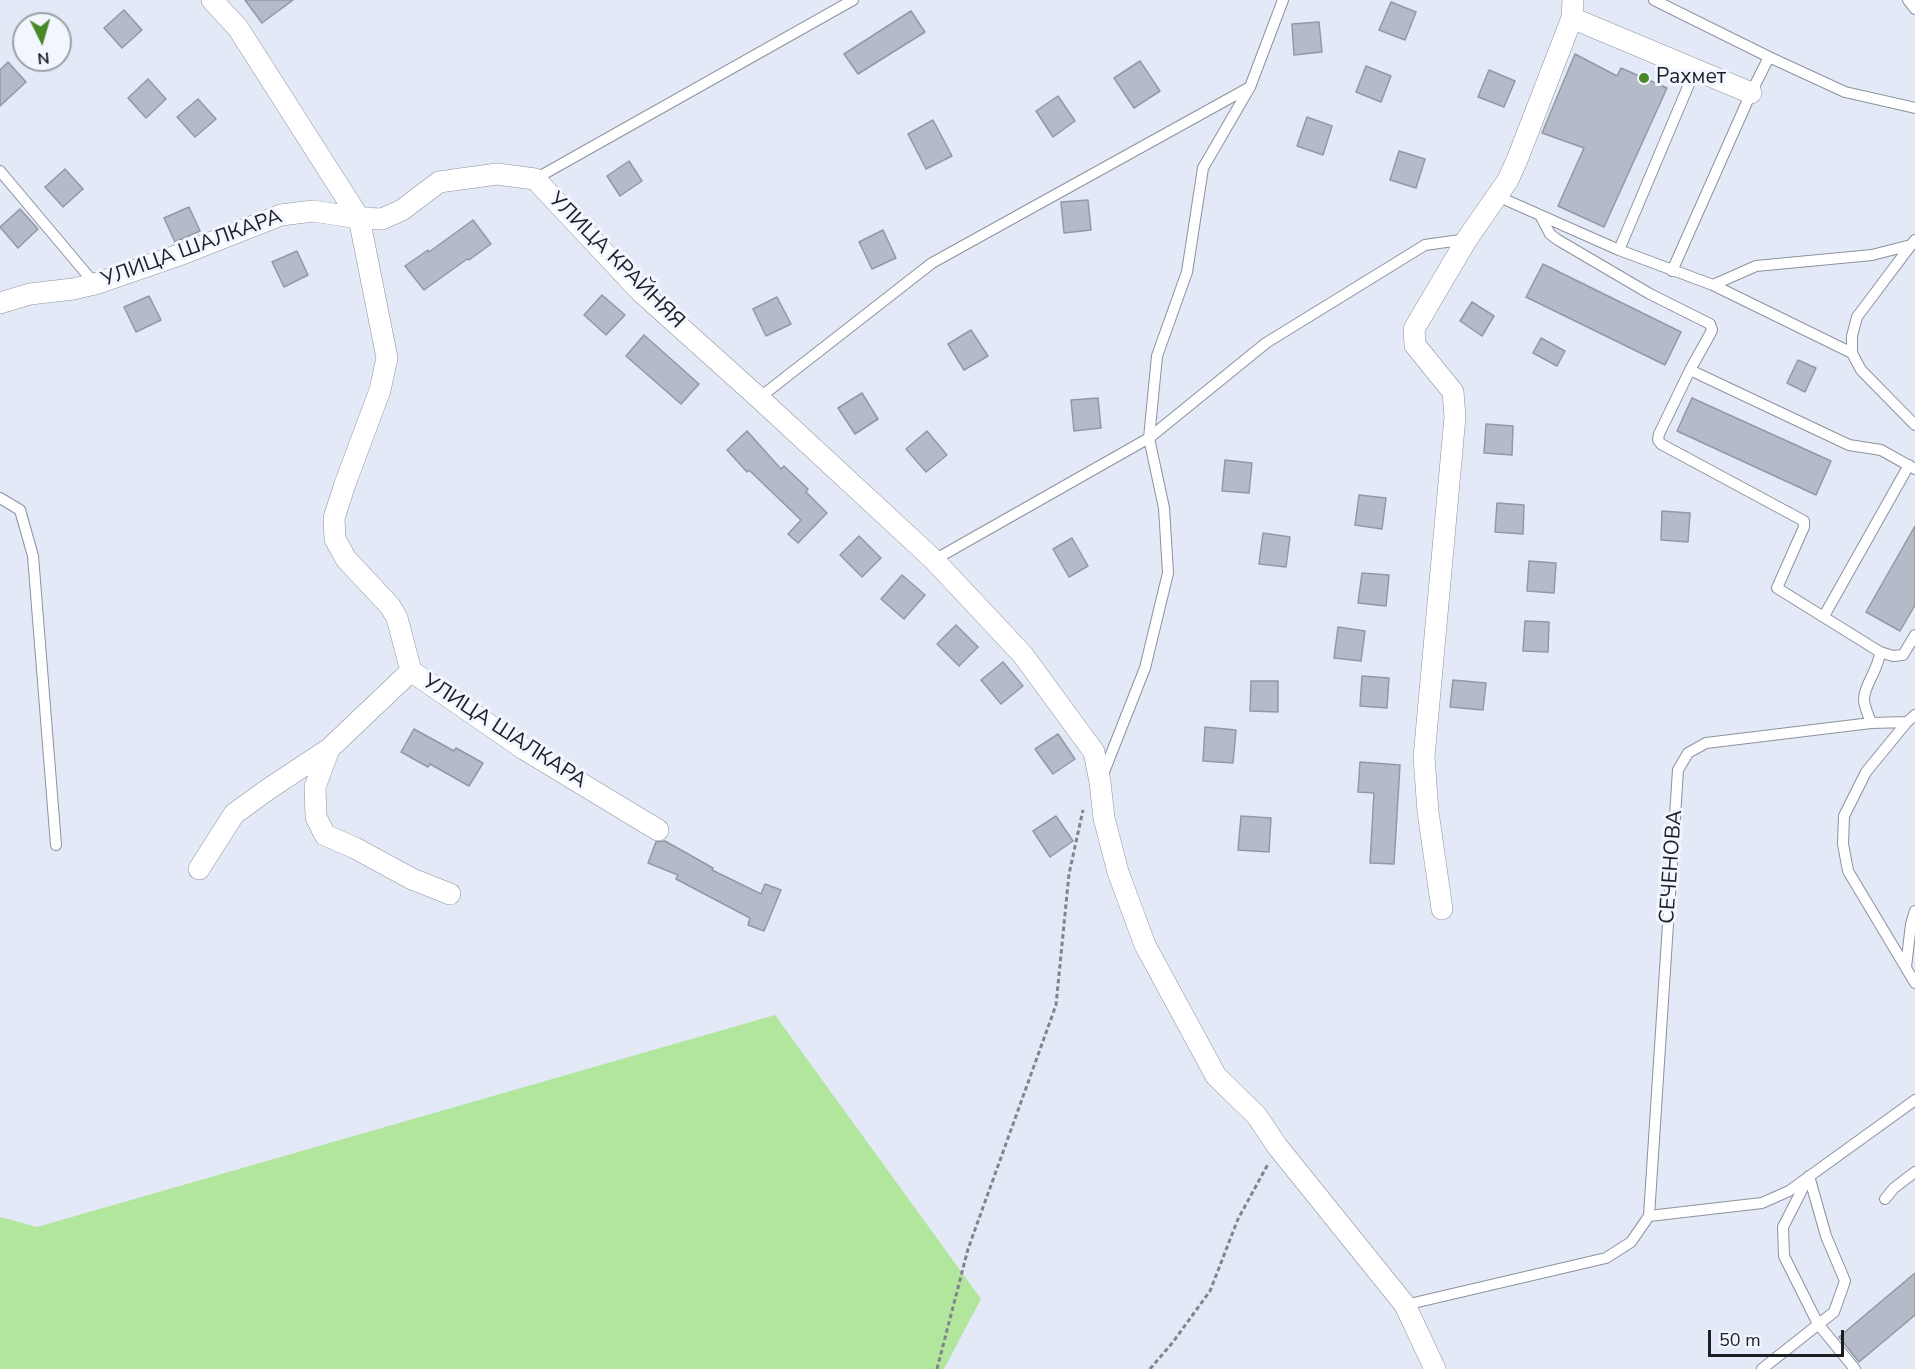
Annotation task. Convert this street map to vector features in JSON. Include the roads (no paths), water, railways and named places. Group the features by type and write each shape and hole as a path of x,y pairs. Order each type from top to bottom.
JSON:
{"street":[{"path":"212,0 238,28 359,218"},
{"path":"1442,909 1428,812 1424,757 1455,417 1453,392 1415,345 1414,329 1467,238 1497,196 1517,160 1573,9 1695,70 1751,93"},
{"name":"УЛИЦА КРАЙНЯЯ","path":"359,218 382,219 402,210 439,182 497,174 535,179 640,292 759,398 934,561 1023,655 1094,752 1104,818 1118,872 1144,945 1216,1076 1257,1116 1277,1146 1405,1305 1435,1369"},
{"name":"УЛИЦА ШАЛКАРА","path":"0,303 30,294 95,285 281,215 313,211 359,218 387,358 380,390 334,518 335,539 346,559 390,606 397,618 411,671 524,749 658,830"},
{"path":"199,869 234,814 329,749 411,671"},
{"path":"329,749 315,787 316,817 325,835 355,848 412,879 450,894"}],"lane":[{"path":"535,179 853,0"},
{"path":"1100,782 1145,668 1168,573 1164,508 1149,438 1157,356 1187,272 1203,168 1251,87 1283,0"},
{"path":"1654,0 1845,92 1915,108"},
{"path":"1908,0 1915,9"},
{"path":"1672,271 1769,57"},
{"path":"1619,250 1695,70"},
{"path":"759,398 932,263 1251,87"},
{"path":"0,171 95,285"},
{"path":"1497,196 1619,250 1713,285 1852,353"},
{"path":"1540,215 1550,234 1558,240 1650,294 1710,324 1712,330 1690,370 1658,440 1661,444 1804,521 1804,527 1777,588 1880,652 1893,656 1902,655 1915,636"},
{"path":"934,561 1149,438 1266,343 1425,245 1467,238"},
{"path":"1713,285 1756,266 1872,255 1913,242"},
{"path":"1913,242 1857,317 1852,336 1852,353 1861,370 1915,425"},
{"path":"1690,370 1849,445 1881,450 1912,467 1824,616"},
{"path":"0,498 20,510 33,556 56,845"},
{"path":"1871,723 1864,702 1865,694 1879,663 1880,652"},
{"path":"1911,719 1866,772 1844,816 1843,844 1848,871 1915,984"},
{"name":"СЕЧЕНОВА","path":"1649,1216 1678,770 1688,753 1706,743 1911,719"},
{"path":"1906,967 1911,924 1915,911"},
{"path":"1405,1305 1606,1258 1631,1242 1649,1216 1762,1203 1789,1191 1915,1100"},
{"path":"1885,1198 1915,1172"},
{"path":"1809,1176 1783,1227 1784,1256 1818,1324 1855,1369"},
{"path":"1762,1369 1834,1312 1845,1281 1826,1236 1809,1176"}],"place":[{"name":"Рахмет","path":"1644,78"}]}
